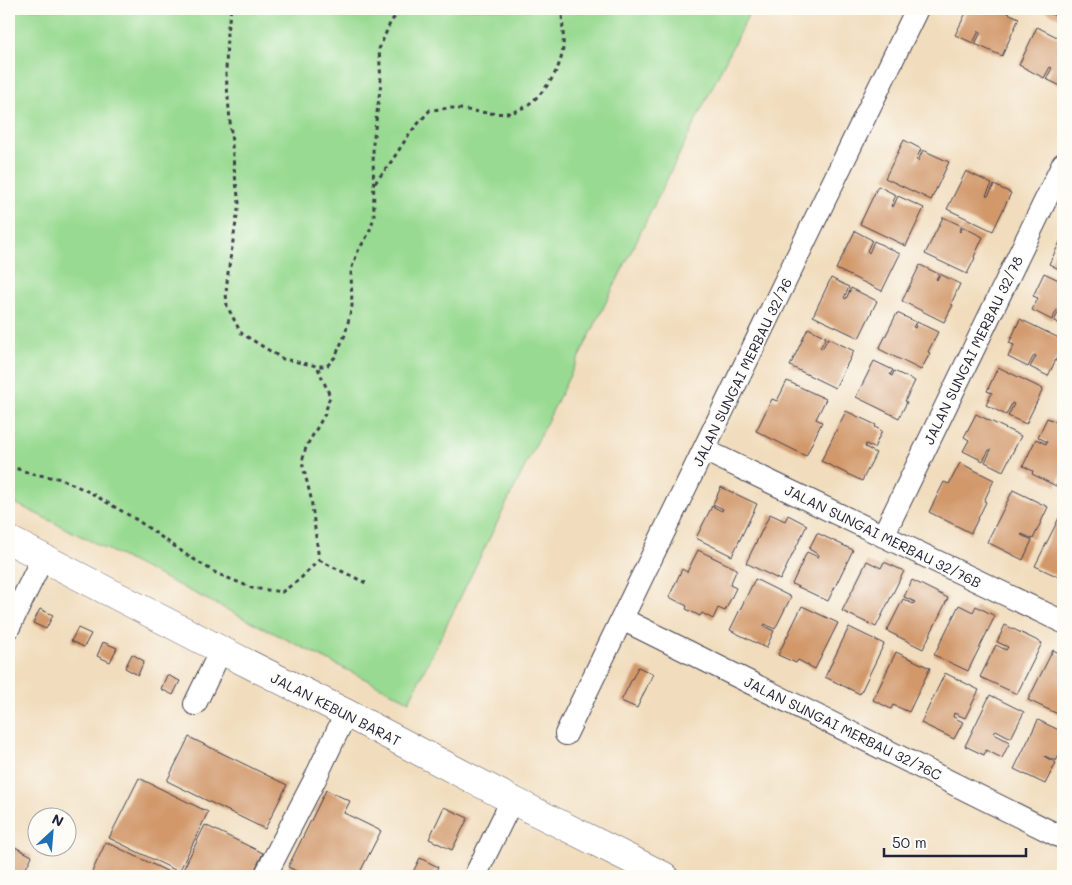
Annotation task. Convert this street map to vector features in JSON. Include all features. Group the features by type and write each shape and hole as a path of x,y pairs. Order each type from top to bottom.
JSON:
{"main road":[{"name":"JALAN KEBUN BARAT","path":"9,540 512,800 664,876"}],"street":[{"name":"JALAN SUNGAI MERBAU 32/76","path":"566,734 917,9"},
{"name":"JALAN SUNGAI MERBAU 32/78","path":"883,536 1063,164"},
{"name":"JALAN SUNGAI MERBAU 32/76B","path":"704,450 1063,622"},
{"path":"9,628 43,558"},
{"name":"JALAN SUNGAI MERBAU 32/76C","path":"622,619 1063,838"},
{"path":"195,704 220,650"},
{"path":"266,876 346,713"},
{"path":"475,876 512,800"}],"path":[{"path":"231,9 227,31 226,74 239,203 228,273 226,293 228,306 241,333 283,359 317,366 327,366 335,357 346,336 352,306 351,270 374,218 373,144 382,82 378,49 391,22 403,9"},
{"path":"374,184 410,133 430,110 451,108 507,113 522,109 538,96 556,73 563,49 562,9"},
{"path":"317,366 330,396 325,414 306,447 302,462 311,498 319,560"},
{"path":"9,466 33,474 62,479 91,493 136,520 216,573 252,588 282,592 300,580 319,560"},
{"path":"319,560 368,584"}],"green space":[{"path":"9,9 751,9 409,701 9,500"}],"building":[{"path":"968,9 999,9 1019,18 1002,56 975,44 981,32 979,31 973,43 955,35"},
{"path":"1041,9 1063,9 1063,20"},
{"path":"1037,27 1063,40 1063,87 1046,79 1052,68 1050,67 1044,78 1019,65"},
{"path":"904,140 921,149 916,160 918,161 923,150 949,162 931,200 885,178"},
{"path":"966,171 992,184 986,195 988,196 994,185 1011,193 993,231 947,209"},
{"path":"878,186 896,195 891,206 893,207 898,196 924,208 906,246 860,224"},
{"path":"943,217 962,226 960,232 963,227 983,237 967,274 925,254"},
{"path":"855,231 872,240 867,251 869,253 874,241 900,254 882,291 836,269"},
{"path":"1063,236 1063,271 1049,264"},
{"path":"920,265 939,274 937,280 940,274 960,284 951,304 953,305 944,322 902,301"},
{"path":"1044,273 1063,282 1063,325 1054,321 1060,309 1058,308 1052,320 1032,310 1038,298 1033,296"},
{"path":"831,278 849,287 844,298 846,299 851,288 877,301 859,338 813,316"},
{"path":"897,313 916,322 913,327 915,328 917,322 938,332 921,370 879,349"},
{"path":"1020,319 1063,340 1063,345 1048,376 1030,367 1036,356 1034,355 1028,367 1008,357 1014,345 1009,343"},
{"path":"808,328 826,337 820,348 822,349 828,338 854,351 835,388 790,366"},
{"path":"874,361 893,370 890,375 892,376 894,371 915,381 899,418 856,397"},
{"path":"998,367 1043,389 1026,424 1008,416 1014,404 1012,403 1006,415 986,405 992,393 987,391"},
{"path":"787,381 826,399 816,419 822,422 806,456 756,431 772,399 777,401"},
{"path":"846,411 876,425 875,427 882,431 874,448 866,444 865,447 876,453 862,481 821,461"},
{"path":"976,414 1021,436 1003,471 985,462 991,450 989,450 983,461 963,451 969,440 964,437"},
{"path":"1047,418 1057,422 1058,419 1063,421 1063,472 1056,486 1032,474 1033,471 1023,466 1036,439 1046,444 1047,442 1038,437"},
{"path":"960,463 994,480 971,533 929,512 944,482 949,484"},
{"path":"721,487 757,504 732,556 696,538 712,506 722,511 723,509 713,504"},
{"path":"1013,490 1048,507 1033,539 1021,535 1032,540 1023,560 987,542"},
{"path":"770,514 785,521 788,515 807,525 780,580 746,563"},
{"path":"1061,514 1063,515 1063,579 1035,566"},
{"path":"817,533 853,550 828,601 792,584 807,552 818,557 819,555 809,549"},
{"path":"698,550 737,569 730,585 736,588 725,611 718,608 713,619 702,613 700,616 686,609 687,606 669,597 682,569 687,572"},
{"path":"867,561 881,568 884,562 904,571 876,627 842,611"},
{"path":"755,579 791,597 775,629 765,624 764,626 774,631 766,648 730,630"},
{"path":"912,580 948,598 923,649 887,631 903,599 913,604 915,602 904,597"},
{"path":"959,605 973,612 976,606 995,616 968,671 934,655"},
{"path":"802,606 838,623 815,669 798,660 796,663 778,655"},
{"path":"40,609 53,615 46,629 33,623"},
{"path":"1005,625 1042,643 1017,694 980,677 996,645 1006,650 1008,647 997,642"},
{"path":"849,627 884,644 860,694 825,677"},
{"path":"78,628 91,634 84,647 71,641"},
{"path":"103,642 117,648 110,662 97,656"},
{"path":"1053,650 1063,655 1062,716 1028,700"},
{"path":"896,652 930,668 909,712 893,705 891,709 873,700"},
{"path":"132,654 144,661 138,675 125,668"},
{"path":"638,667 653,674 637,708 621,701"},
{"path":"945,673 979,690 965,718 954,713 953,717 963,722 954,739 921,723"},
{"path":"167,675 180,681 173,695 161,689"},
{"path":"990,695 1024,712 1011,738 996,730 994,734 1010,742 1002,758 986,750 984,755 965,746"},
{"path":"1038,720 1063,732 1063,747 1056,761 1045,756 1056,763 1045,784 1014,769"},
{"path":"189,737 287,785 265,829 167,781"},
{"path":"139,778 208,812 179,872 109,838"},
{"path":"326,790 350,801 344,813 381,831 358,876 349,876 339,871 336,876 307,876 288,867"},
{"path":"444,807 468,818 452,850 429,839"},
{"path":"205,825 263,853 252,876 196,876 183,870"},
{"path":"106,842 177,876 90,876"},
{"path":"9,844 28,854 28,858 31,858 22,876 9,876"},
{"path":"420,858 438,867 433,876 417,876 412,874"}]}
